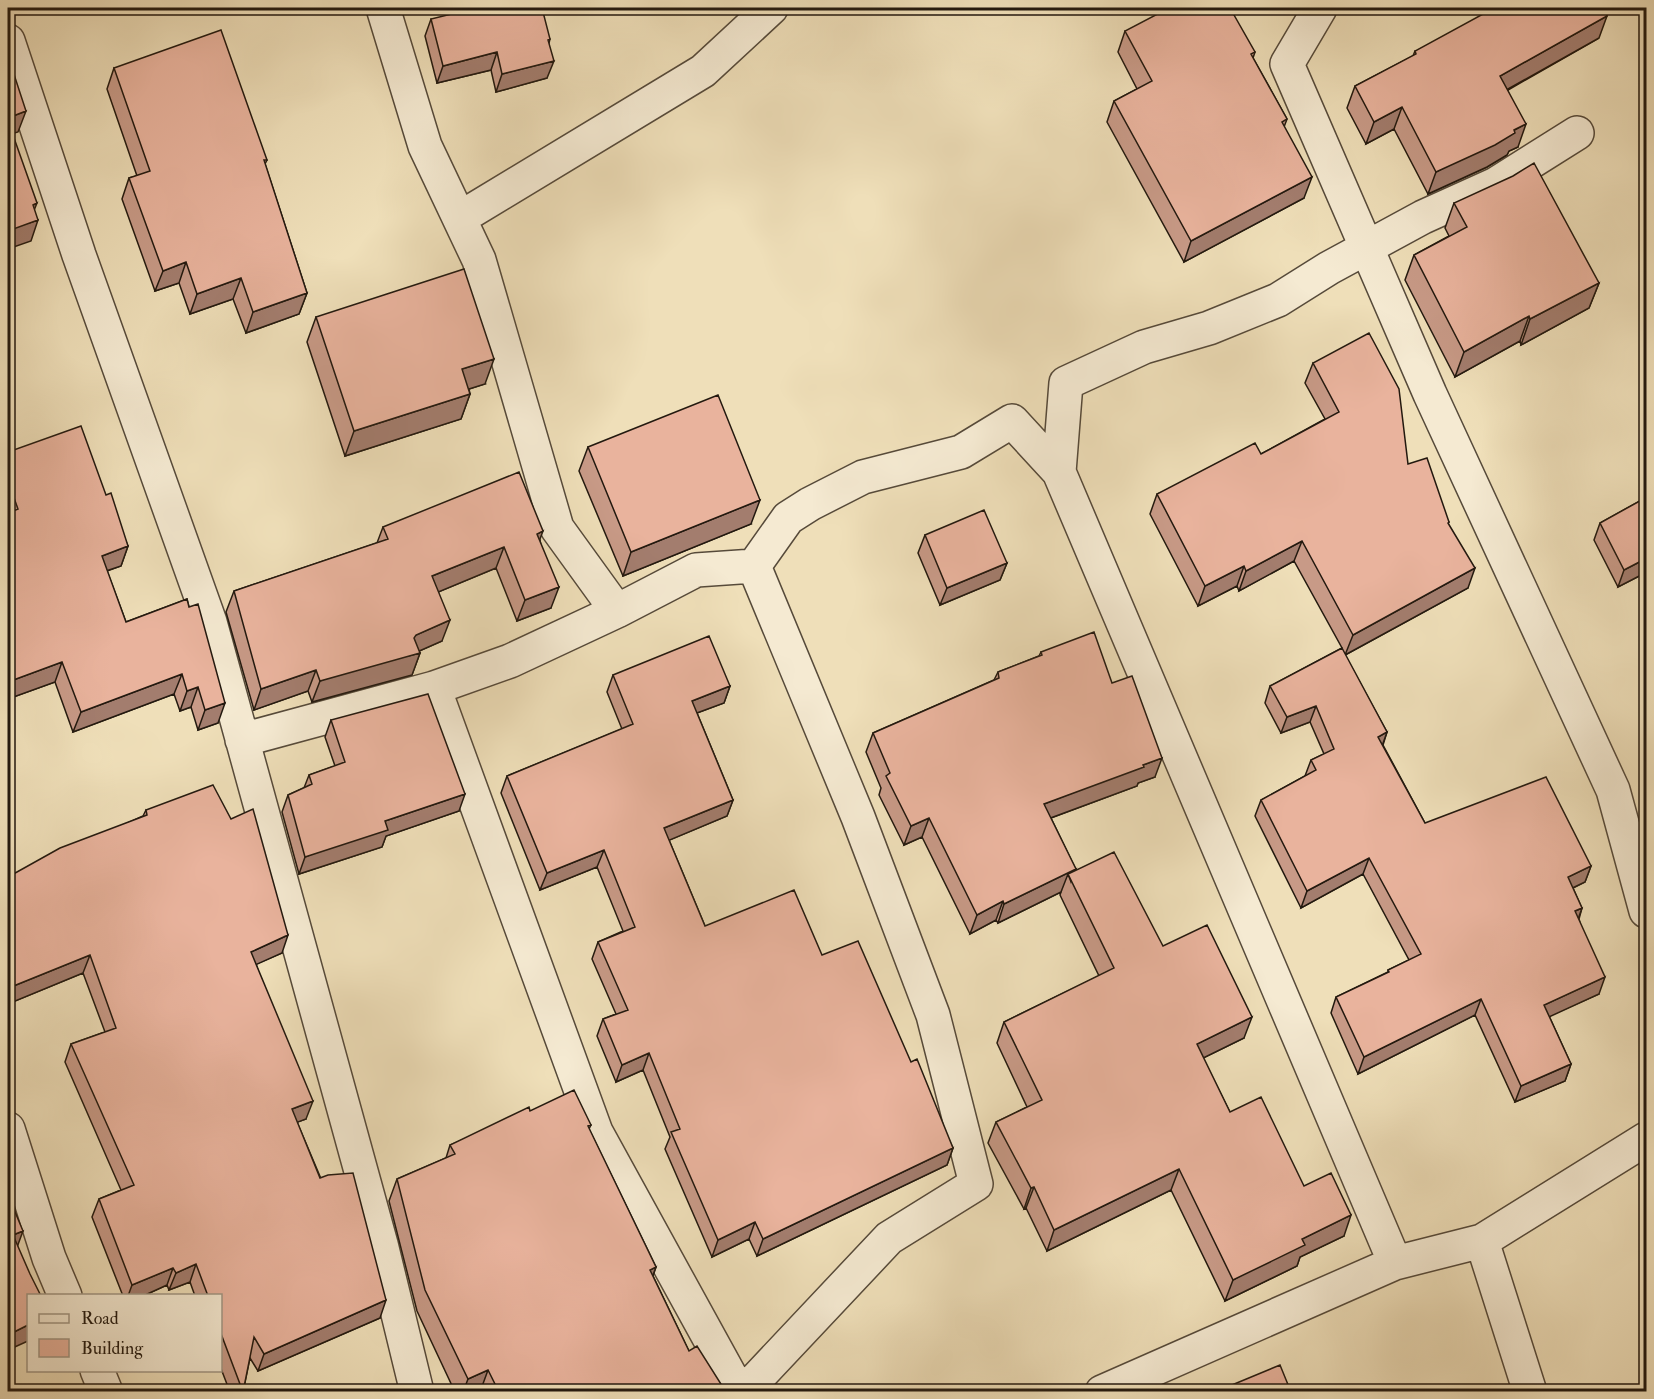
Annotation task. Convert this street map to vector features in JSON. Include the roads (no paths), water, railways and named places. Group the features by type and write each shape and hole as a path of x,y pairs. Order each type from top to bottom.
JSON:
{"street":[{"path":"383,8 425,146 479,260 557,528 617,611"},
{"path":"460,218 703,70 771,8"},
{"path":"1320,8 1287,64 1430,394 1613,790 1647,911"},
{"path":"8,41 67,221 210,622 381,1244 417,1392"},
{"path":"1059,472 1066,383 1144,347 1209,328 1278,300 1329,268 1423,217 1496,184 1577,133"},
{"path":"754,566 788,518 810,504 863,477 961,452 1012,421 1059,472 1395,1263"},
{"path":"242,740 434,688 510,661 617,611 696,570 754,566"},
{"path":"434,688 596,1132 742,1392 889,1238 976,1184 933,1015 858,817 754,566"},
{"path":"8,1129 49,1258 64,1294"},
{"path":"1102,1392 1395,1263 1482,1240 1647,1139"},
{"path":"1482,1240 1530,1392"},
{"path":"97,1372 106,1392"}]}
